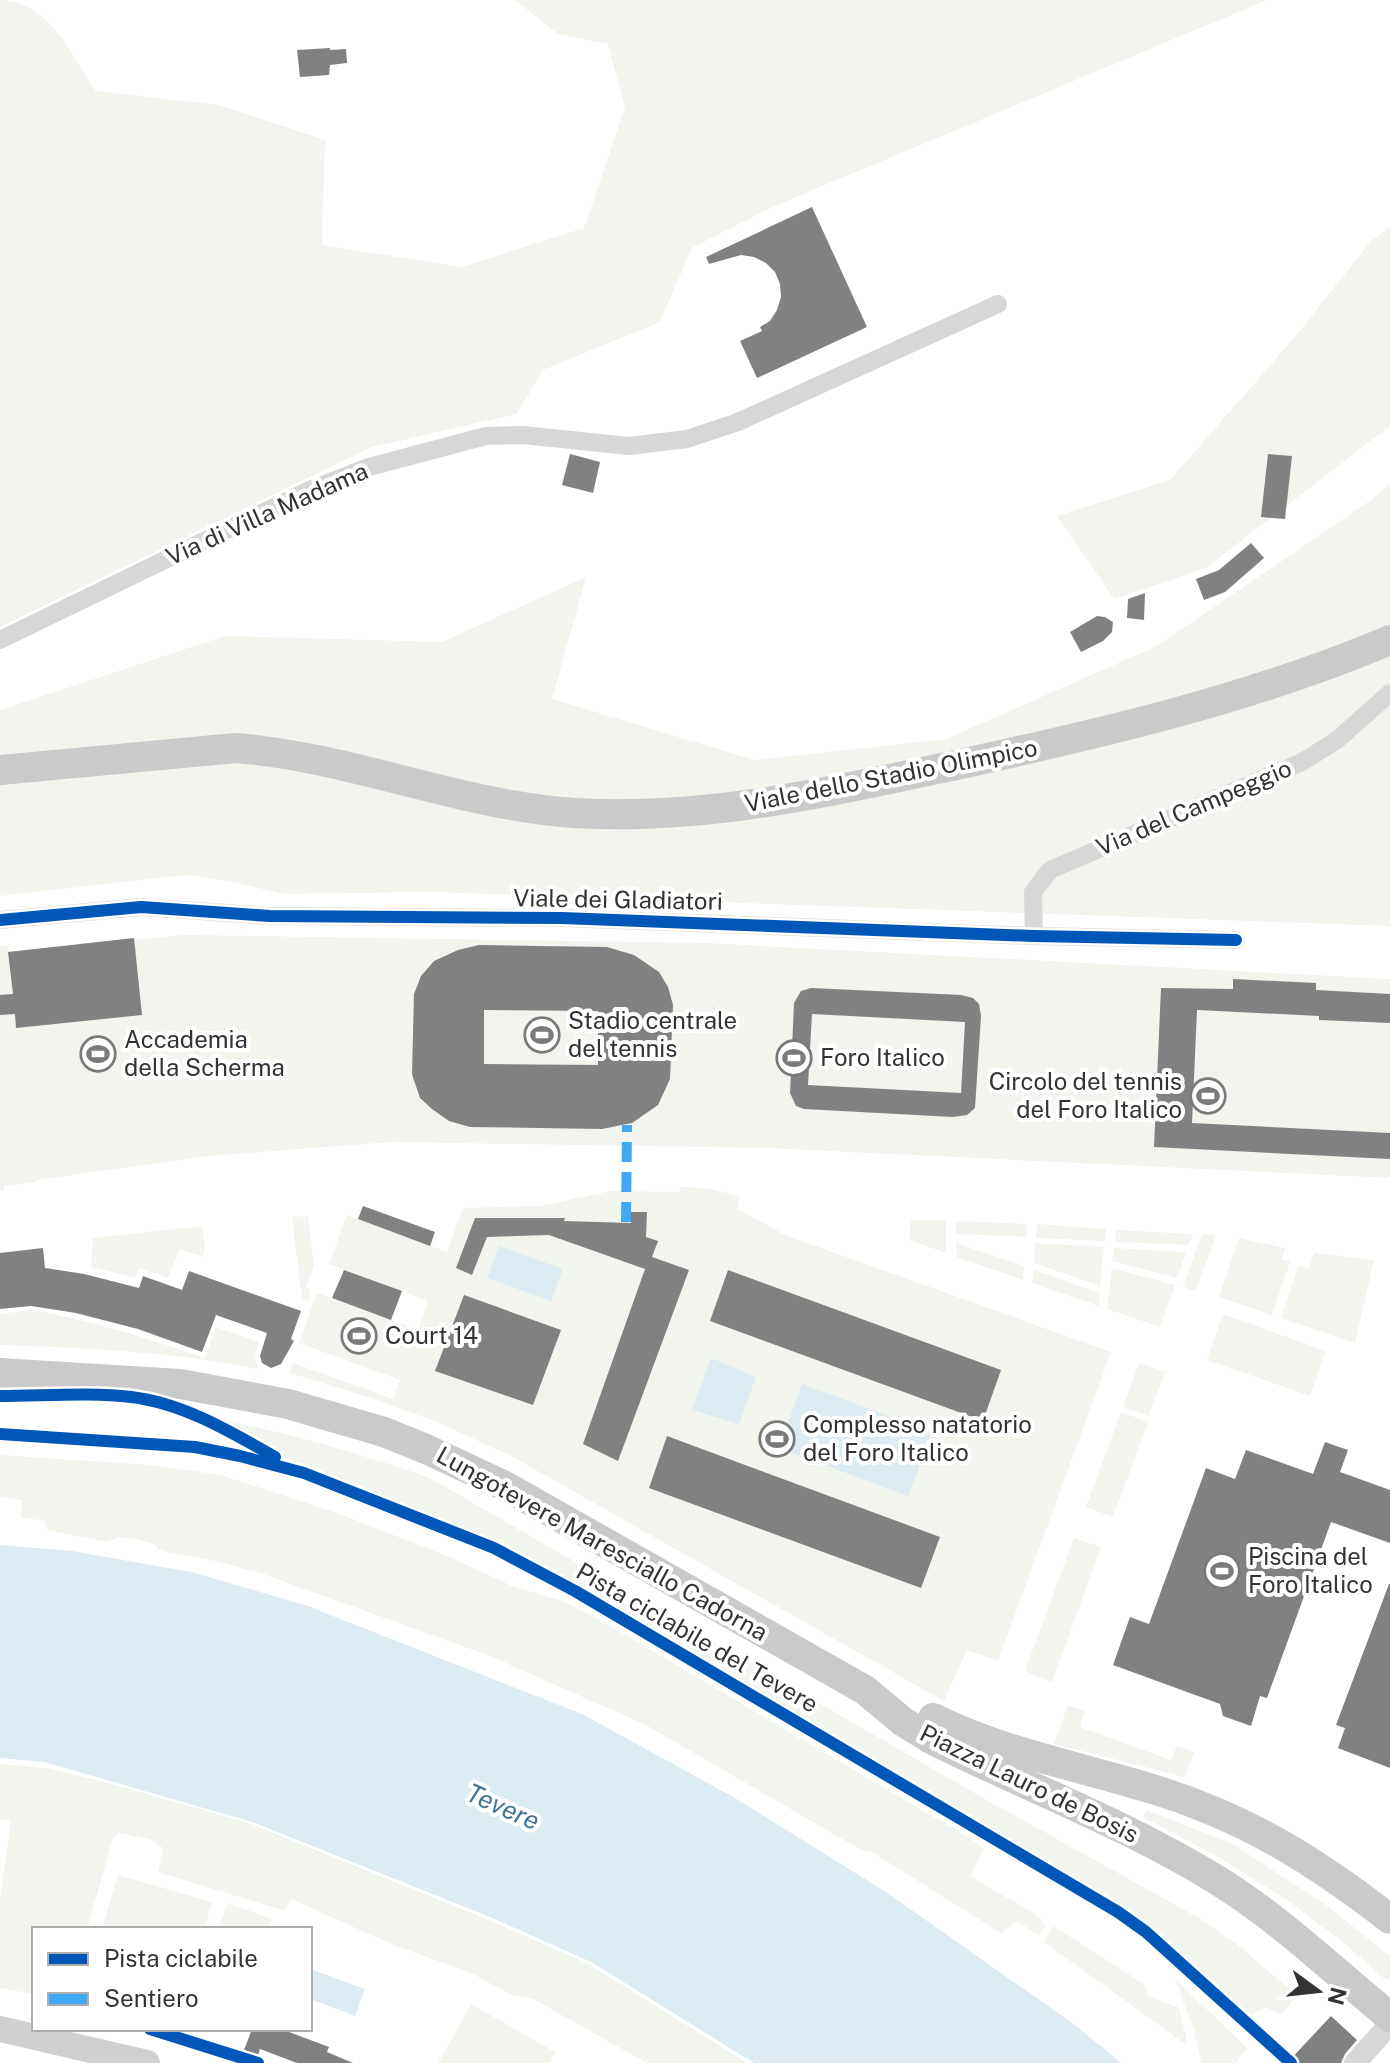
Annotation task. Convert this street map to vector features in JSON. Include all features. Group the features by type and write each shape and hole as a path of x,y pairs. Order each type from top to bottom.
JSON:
{"main road":[{"name":"Viale dello Stadio Olimpico","path":"0,770 236,748 274,752 456,794 537,809 617,814 727,809 825,794 1022,751 1199,707 1273,685 1390,640"},
{"name":"Lungotevere Maresciallo Cadorna","path":"1,1373 180,1384 288,1404 384,1432 443,1456 529,1499 865,1690"},
{"name":"Piazza Lauro de Bosis","path":"865,1690 910,1706 995,1744 1150,1788 1233,1818 1308,1859 1390,1919"},
{"name":"Piazza Lauro de Bosis","path":"865,1690 902,1721 931,1739 1128,1830 1216,1879 1290,1933 1390,2017"},
{"path":"0,2029 147,2063"}],"street":[{"name":"Via di Villa Madama","path":"0,640 307,491 353,472 477,438 503,435 614,445 653,445 687,439 738,422 998,304"},
{"name":"Via del Campeggio","path":"1034,936 1033,892 1050,870 1293,766 1337,740 1390,693"},
{"name":"Viale dei Gladiatori","path":"0,920 155,907 270,916 562,918 1034,936 1236,940"},
{"path":"1361,2057 1390,2024"}],"shaded area":[{"path":"0,0 17,2 46,20 68,47 96,91 219,105 325,140 322,245 462,267 584,228 625,108 608,44 558,34 515,0 1267,0 772,207 692,248 660,322 543,370 517,414 372,447 0,627"},
{"path":"1390,227 1390,426 1206,568 1114,599 1057,516 1170,480 1294,338 1371,241"},
{"path":"1390,483 1390,926 430,892 284,894 186,875 0,896 0,710 225,636 442,642 586,577 552,699 755,760 946,739 1157,646 1371,500"},
{"name":"Foro Italico","path":"183,935 706,943 1390,979 1390,1178 766,1148 391,1142 209,1156 37,1180 4,1186 4,1191 0,1191 0,946 8,945 9,952"},
{"name":"Complesso natatorio del Foro Italico","path":"680,1187 705,1188 740,1196 738,1209 785,1235 1111,1352 998,1661 967,1650 944,1701 511,1456 437,1422 290,1373 293,1363 393,1399 400,1380 299,1343 317,1293 418,1330 428,1301 329,1264 347,1215 447,1252 463,1208 541,1206 611,1191 679,1192"},
{"path":"308,1216 314,1266 306,1287 311,1289 308,1300 302,1298 292,1217"},
{"path":"911,1220 946,1220 946,1253 909,1240"},
{"path":"956,1221 1027,1224 1027,1237 956,1234"},
{"path":"1037,1224 1106,1229 1105,1241 1036,1238"},
{"path":"202,1226 203,1257 180,1249 168,1278 139,1268 135,1278 91,1267 93,1238"},
{"path":"1116,1230 1193,1234 1189,1245 1115,1242"},
{"path":"1202,1234 1216,1235 1196,1291 1183,1287"},
{"path":"1239,1238 1285,1248 1282,1259 1290,1262 1272,1315 1219,1297"},
{"path":"956,1243 1024,1266 1023,1280 957,1257"},
{"path":"1035,1243 1104,1247 1100,1286 1034,1263"},
{"path":"1114,1248 1186,1252 1177,1278 1112,1261"},
{"path":"1314,1253 1374,1260 1355,1343 1281,1318 1298,1266 1309,1268"},
{"path":"1112,1268 1175,1285 1160,1327 1107,1309"},
{"path":"1034,1270 1100,1293 1099,1306 1032,1283"},
{"path":"31,1310 119,1330 205,1358 216,1327 259,1342 255,1356 258,1369 163,1355 0,1345 0,1314"},
{"path":"1223,1314 1326,1351 1310,1396 1207,1360"},
{"path":"1139,1363 1165,1372 1149,1416 1123,1407"},
{"path":"1121,1412 1148,1422 1113,1517 1086,1507"},
{"path":"209,1418 321,1444 430,1478 971,1791 1199,1918 1234,1942 1297,1995 1282,2014 1265,2007 1247,2018 1147,1927 1042,1861 576,1587 509,1550 323,1477"},
{"path":"0,1455 151,1465 221,1475 340,1514 452,1558 512,1586 563,1601 971,1839 984,1849 970,1876 1038,1916 1045,1925 1039,1936 1017,1921 1001,1933 872,1852 861,1850 646,1725 490,1656 263,1574 162,1551 151,1543 136,1539 119,1537 107,1542 47,1530 45,1521 21,1517 22,1500 0,1497"},
{"path":"1074,1538 1101,1547 1052,1682 1025,1671"},
{"path":"1068,1705 1085,1711 1080,1727 1171,1760 1177,1746 1194,1752 1185,1777 1054,1744"},
{"path":"0,1764 47,1768 249,1823 487,1919 589,1964 747,2063 647,2063 533,1999 512,1995 471,1973 394,1945 291,1899 285,1911 158,1872 163,1848 151,1840 121,1833 113,1838 88,1927 32,1927 32,1994 0,1988 0,1899 11,1821 0,1819"},
{"path":"1146,1810 1231,1843 1326,1905 1390,1956 1390,1980 1382,1977 1290,1902 1220,1858 1143,1817"},
{"path":"118,1875 212,1902 205,1927 103,1927"},
{"path":"228,1903 272,1919 270,1927 219,1927"},
{"path":"1053,1926 1144,1984 1149,1996 1179,2008 1187,2042 1185,2044 1044,1942"},
{"path":"1175,1979 1247,2048 1235,2063 1201,2063 1194,2030"},
{"path":"471,2004 555,2052 549,2063 438,2063"}],"water":[{"path":"499,1246 563,1269 551,1301 487,1278"},
{"path":"711,1358 756,1377 739,1424 692,1410"},
{"path":"802,1384 932,1432 908,1496 779,1448"},
{"name":"Tevere","path":"0,1545 72,1551 191,1572 305,1605 582,1714 735,1798 886,1892 1075,2025 1121,2063 754,2063 591,1962 490,1917 252,1822 44,1762 0,1758"},
{"path":"312,1970 365,1989 355,2016 312,2000"}],"building":[{"path":"346,49 347,63 330,65 329,75 300,77 297,50"},
{"path":"812,207 867,327 757,378 740,341 762,331 760,327 770,321 777,310 781,297 775,272 754,257 741,255 709,264 706,257"},
{"path":"570,454 600,462 593,493 562,485"},
{"path":"1268,454 1292,456 1285,519 1261,517"},
{"path":"1251,543 1264,558 1225,592 1204,600 1196,579 1219,570"},
{"path":"1145,593 1144,620 1127,618 1128,599"},
{"path":"1097,616 1113,622 1112,632 1103,641 1081,652 1070,632"},
{"path":"134,938 142,1015 16,1028 15,1014 0,1015 0,995 13,994 8,952"},
{"name":"Stadio centrale del tennis","path":"479,945 607,947 634,955 659,972 668,987 673,1005 670,1079 658,1105 632,1123 602,1129 470,1127 449,1121 432,1109 420,1098 412,1074 414,994 421,976 434,961","holes":["484,1010 598,1011 598,1065 484,1064"]},
{"path":"1233,979 1316,983 1316,990 1390,994 1390,1023 1197,1010 1192,1123 1390,1133 1390,1159 1154,1147 1161,988 1233,989"},
{"path":"811,988 973,998 979,1004 981,1016 975,1108 967,1115 953,1117 804,1109 796,1106 790,1093 794,1003 801,991","holes":["812,1014 965,1022 961,1093 808,1085"]},
{"path":"363,1206 435,1232 430,1246 358,1219"},
{"path":"631,1212 647,1212 646,1237 658,1241 652,1257 689,1270 618,1461 583,1444 645,1269 549,1235 487,1237 472,1275 456,1268 475,1218 565,1218 564,1221 631,1223"},
{"path":"43,1248 45,1268 139,1288 143,1276 182,1290 189,1271 301,1311 291,1339 294,1341 281,1364 271,1368 262,1363 260,1356 267,1333 216,1315 202,1352 138,1329 76,1313 31,1306 0,1309 0,1253"},
{"path":"344,1270 402,1291 391,1320 332,1298"},
{"path":"728,1270 1001,1370 983,1421 710,1321"},
{"path":"464,1295 561,1330 533,1405 435,1371"},
{"path":"667,1436 940,1537 921,1588 649,1488"},
{"path":"1325,1442 1348,1450 1340,1472 1390,1490 1390,1543 1331,1522 1267,1698 1260,1696 1251,1726 1223,1716 1220,1704 1113,1665 1130,1617 1149,1624 1206,1468 1235,1479 1246,1450 1313,1474"},
{"path":"1389,1584 1390,1768 1338,1748 1345,1728 1336,1725"},
{"path":"1331,2016 1357,2040 1341,2063 1287,2063"},
{"path":"251,2031 286,2031 329,2047 327,2052 353,2063 297,2063 260,2049 258,2056 244,2050"}],"marked path":[{"path":"626,1222 627,1125"}],"cycle path":[{"path":"0,920 141,907 270,916 562,918 1034,936 1236,940"},
{"path":"0,1396 100,1395 150,1400 206,1420 275,1457"},
{"name":"Pista ciclabile del Tevere","path":"0,1434 195,1447 240,1456 304,1473 494,1548 575,1591 1118,1912 1146,1932 1291,2063"},
{"path":"156,2031 258,2063"}],"place":[{"name":"Stadio centrale del tennis","path":"542,1035"},
{"name":"Accademia della Scherma","path":"98,1054"},
{"name":"Foro Italico","path":"794,1058"},
{"name":"Circolo del tennis del Foro Italico","path":"1208,1096"},
{"name":"Court 14","path":"359,1336"},
{"name":"Complesso natatorio del Foro Italico","path":"777,1439"},
{"name":"Piscina del Foro Italico","path":"1222,1571"}]}
